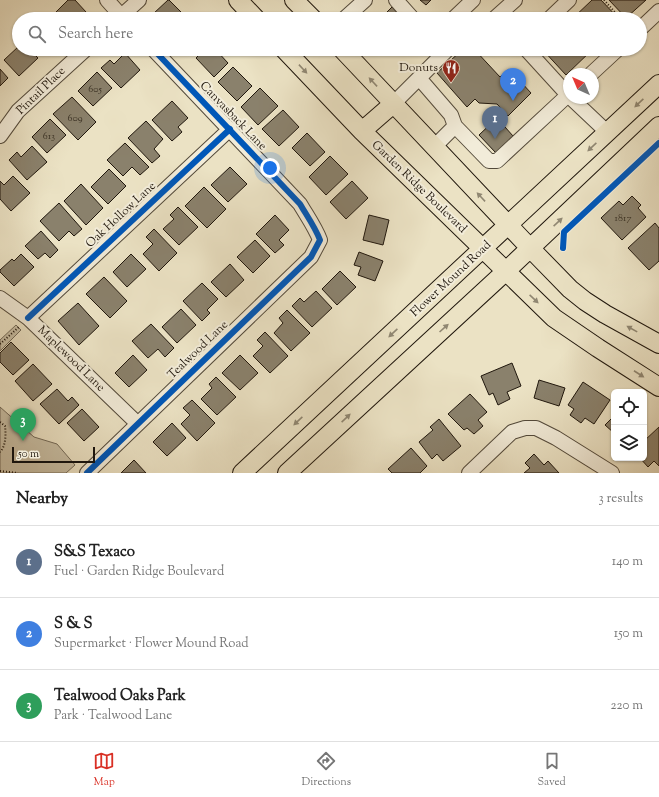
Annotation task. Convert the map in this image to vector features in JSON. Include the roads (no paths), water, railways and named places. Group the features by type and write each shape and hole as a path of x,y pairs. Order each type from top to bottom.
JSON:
{"main road":[{"path":"238,0 249,12"},
{"path":"294,0 306,12"},
{"name":"Garden Ridge Boulevard","path":"291,56 362,131 554,318 659,387"},
{"path":"348,56 554,274 585,301 659,344"},
{"name":"Flower Mound Road","path":"242,473 659,84"},
{"path":"362,131 393,104"},
{"path":"287,473 506,271 659,126"}],"street":[{"path":"107,0 116,12"},
{"path":"127,12 139,0"},
{"path":"352,12 365,0"},
{"path":"396,0 407,12"},
{"path":"460,12 473,0"},
{"path":"502,12 515,0"},
{"path":"556,12 569,0"},
{"path":"647,22 659,11"},
{"name":"Pintail Place","path":"0,136 18,111 78,56"},
{"name":"Canvasback Lane","path":"160,56 230,128 300,204 308,219 316,229 320,240"},
{"path":"393,104 441,56"},
{"path":"532,56 563,89"},
{"path":"597,68 610,56"},
{"path":"419,78 451,115 455,126 489,161 497,161 563,101"},
{"path":"578,104 608,132"},
{"path":"434,147 455,126"},
{"name":"Oak Hollow Lane","path":"28,318 230,128"},
{"name":"Tealwood Lane","path":"87,473 311,257 320,240"},
{"name":"Maplewood Lane","path":"0,298 28,318 138,424"},
{"path":"469,473 512,432 525,428 536,428 556,438 612,473"}],"place":[{"name":"Donuts","path":"451,83"},
{"name":"S & S","path":"513,101"},
{"name":"S&S Texaco","path":"495,139"},
{"name":"Tealwood Oaks Park","path":"23,441"}]}
